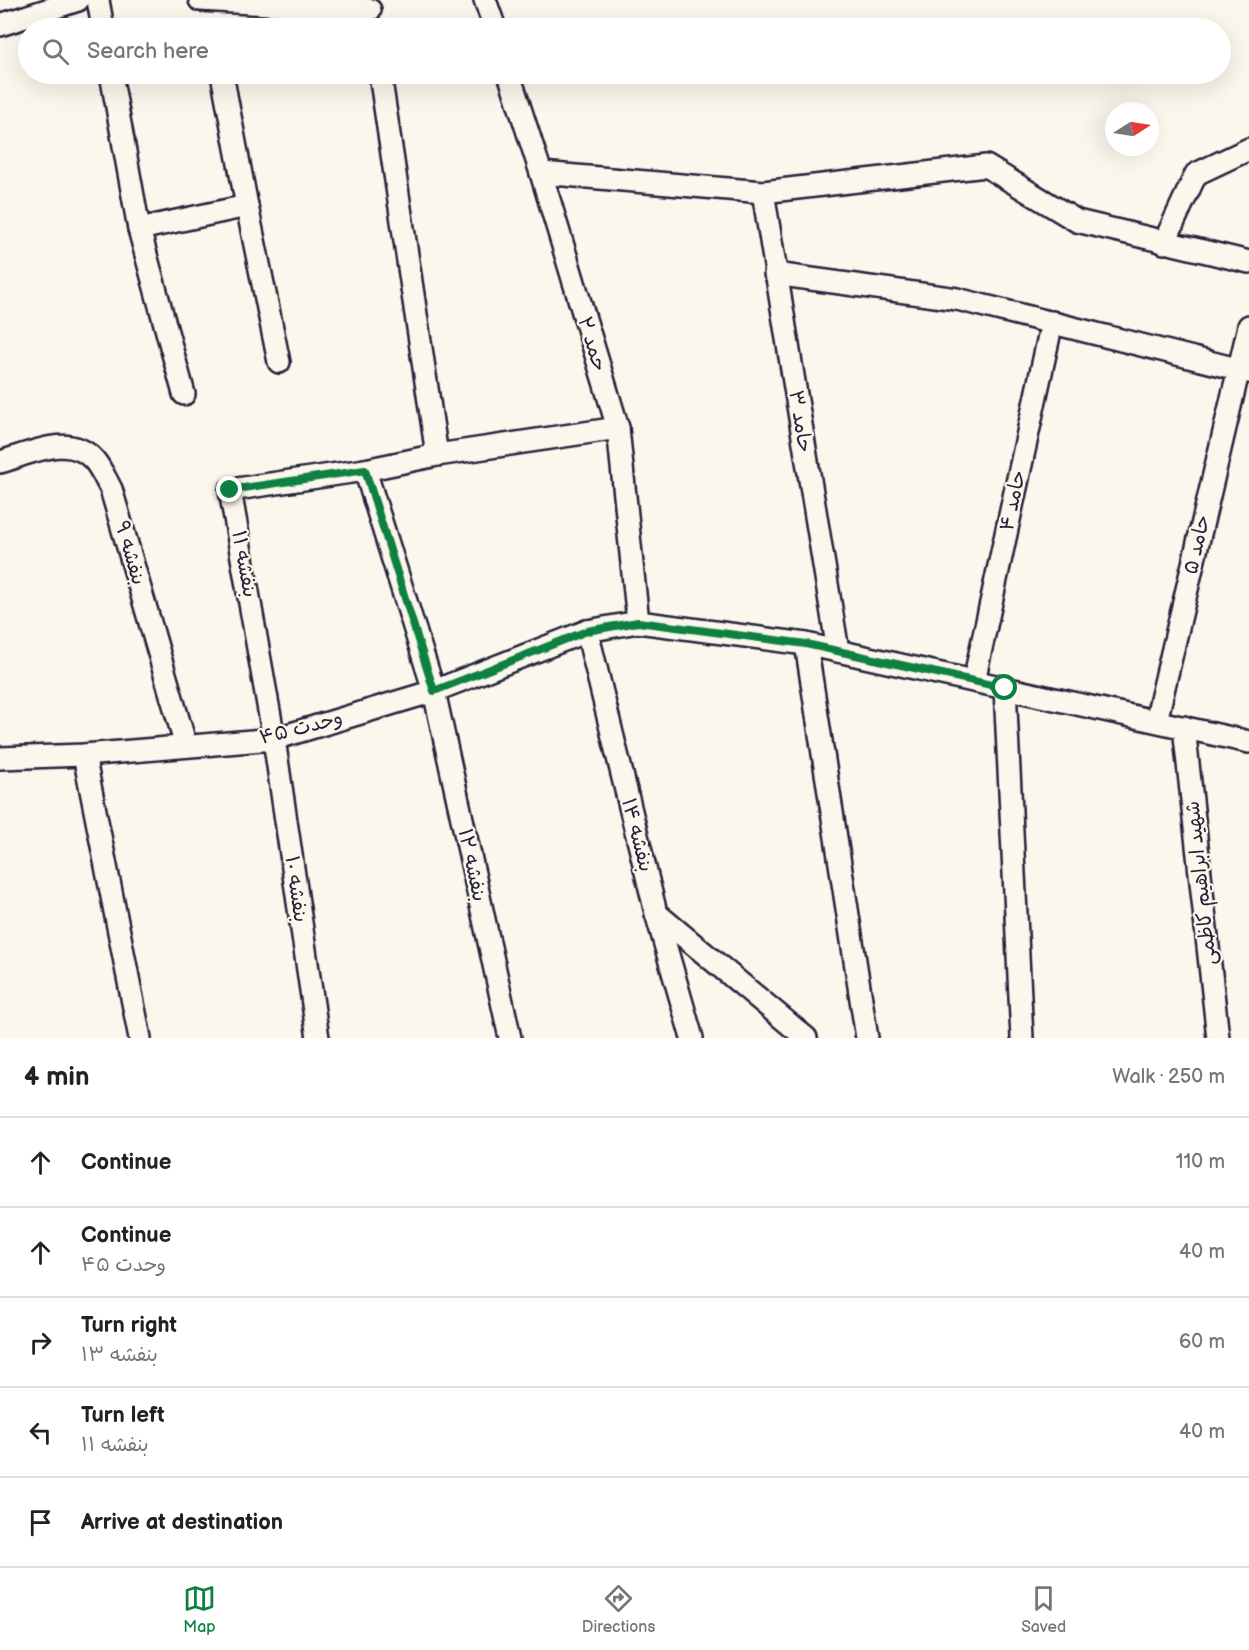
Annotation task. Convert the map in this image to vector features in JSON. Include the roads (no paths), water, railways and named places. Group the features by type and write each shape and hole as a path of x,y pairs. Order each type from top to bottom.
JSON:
{"street":[{"path":"22,18 78,0"},
{"path":"98,0 101,18"},
{"path":"200,0 370,13"},
{"path":"486,0 492,18"},
{"path":"0,25 18,19"},
{"path":"113,84 140,229 184,394"},
{"path":"224,84 279,362"},
{"path":"381,84 437,455"},
{"name":"حمد ۲","path":"512,84 618,428 638,622"},
{"path":"1164,243 1196,174 1249,149"},
{"path":"541,173 763,192 986,166 1077,221 1249,262"},
{"name":"حامد ۳","path":"763,192 838,651"},
{"path":"140,229 247,206"},
{"path":"775,274 957,298 1244,370"},
{"name":"حامد ۴","path":"974,681 1052,322"},
{"name":"حامد ۵","path":"1156,721 1244,370 1249,326"},
{"name":"بنفشه ۱۱","path":"274,739 230,490 365,470 437,455 618,428"},
{"name":"بنفشه ۹","path":"0,462 59,445 78,447 94,460 111,489 186,746"},
{"name":"بنفشه ۱۲","path":"365,470 434,691 510,1038"},
{"name":"وحدت ۴۵","path":"0,758 84,755 274,739 434,691 587,631 638,622 806,644 1249,741"},
{"name":"بنفشه ۱۴","path":"587,631 656,913 692,1038"},
{"path":"806,644 867,1038"},
{"path":"1005,688 1022,1038"},
{"name":"شهید ابراهیم کاظمی","path":"1184,727 1218,1038"},
{"name":"بنفشه ۱۰","path":"274,739 318,1038"},
{"path":"84,755 140,1038"},
{"path":"656,913 806,1038"}]}
